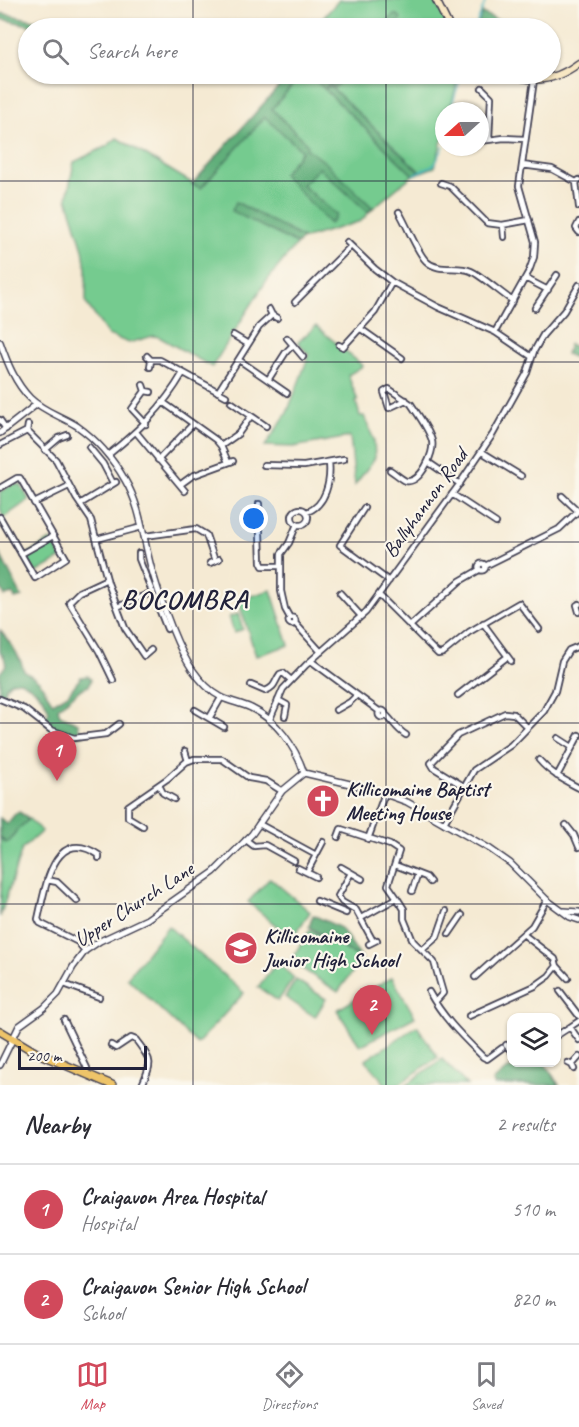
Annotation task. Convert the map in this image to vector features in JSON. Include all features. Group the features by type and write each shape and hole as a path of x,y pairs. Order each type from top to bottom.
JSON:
{"main road":[{"path":"436,0 445,18"},
{"path":"561,74 579,63"},
{"path":"0,1031 35,1052 112,1085"}],"street":[{"path":"495,332 513,302 534,257 536,242 519,186 533,84"},
{"path":"482,88 491,97 489,139 525,139"},
{"path":"522,165 552,170 577,181 579,207"},
{"path":"441,183 450,186 487,223 503,225 529,220"},
{"path":"399,212 419,253 428,264 472,271 513,302"},
{"path":"579,222 576,228 579,232"},
{"path":"503,225 504,237"},
{"path":"296,299 349,244 392,282 438,307 495,332 532,357"},
{"path":"535,308 557,274"},
{"path":"525,278 548,291"},
{"path":"339,345 343,347 361,329 375,312 392,282"},
{"name":"Ballyhannon Road","path":"270,719 283,689 310,661 362,616 460,484 482,452 527,373 543,335 564,311 579,285"},
{"path":"218,392 261,324 274,317 269,309"},
{"path":"361,329 402,358"},
{"path":"233,335 248,344"},
{"path":"287,338 303,357"},
{"path":"0,342 2,354 20,386 37,404 76,426 93,439 108,455 126,481 135,500 151,567 184,655 192,669 211,690 221,698 249,707 278,726 304,773 385,793 407,802 490,849 510,863 547,900 570,917 579,920"},
{"path":"268,380 293,345"},
{"path":"147,356 151,360 160,360 226,396"},
{"path":"150,367 151,360"},
{"path":"239,360 286,393"},
{"path":"108,455 146,424 164,403 183,373"},
{"path":"390,470 405,481 412,481 428,462 432,452 432,440 411,404 406,400 389,389 384,392 389,408 406,400"},
{"path":"146,424 132,409 147,390"},
{"path":"231,402 266,426"},
{"path":"164,403 221,446 230,462 192,476 181,484"},
{"path":"0,433 37,404"},
{"path":"221,446 238,434 251,416"},
{"path":"0,420 6,429"},
{"path":"158,460 193,424"},
{"path":"0,446 28,428 63,471 69,486 91,520 106,579 125,628 145,658 151,650"},
{"path":"136,432 185,491"},
{"path":"45,450 59,438 69,434"},
{"path":"80,504 114,482 91,448 86,456"},
{"path":"482,452 521,476"},
{"path":"264,465 271,462 304,466 344,459"},
{"path":"297,524 292,518 295,511 312,510 327,490 330,478 329,462"},
{"path":"428,462 460,484"},
{"path":"0,488 20,478 66,558 35,578 0,517"},
{"path":"34,503 69,486"},
{"path":"452,494 496,523"},
{"path":"410,626 460,581 559,529 579,511 562,496"},
{"path":"259,504 262,566 281,566"},
{"path":"364,508 340,545 389,581"},
{"path":"297,524 306,522 308,517 306,512"},
{"path":"297,524 289,543 282,550 281,591 285,609 290,618 289,623 295,623 321,652"},
{"path":"97,539 142,527"},
{"path":"145,536 192,529 200,530 208,538 215,561"},
{"path":"21,555 53,536"},
{"path":"132,561 139,556 164,627"},
{"path":"106,579 79,592 69,602 99,651 113,680"},
{"path":"117,607 153,592"},
{"path":"340,593 362,616"},
{"path":"379,596 438,654 443,653 483,623 519,603 539,628"},
{"path":"579,604 577,605 579,612"},
{"path":"458,695 509,659 483,623"},
{"path":"444,823 474,770 511,746 544,711 555,691 562,661 569,650 579,646"},
{"path":"310,661 393,721 396,729 406,735"},
{"path":"251,685 265,691 276,684 280,674 283,673 291,680"},
{"path":"336,710 357,695"},
{"path":"210,717 221,698"},
{"path":"0,699 24,709 51,730 74,738 106,734 119,723"},
{"path":"278,700 287,705 285,716"},
{"path":"195,710 224,727"},
{"path":"465,787 434,768 431,763 459,735 505,713 514,714 527,727"},
{"path":"557,776 579,735"},
{"path":"558,738 572,747"},
{"path":"185,750 188,761"},
{"path":"143,826 128,817 128,806 159,785 188,761 222,759 249,778 266,782 282,790"},
{"path":"540,760 557,776 579,788"},
{"name":"Upper Church Lane","path":"0,1065 19,1026 51,1001 86,951 100,941 147,919 214,872 246,840 282,790 304,773"},
{"path":"159,785 163,793 174,799"},
{"path":"368,839 385,793"},
{"path":"259,824 316,855"},
{"path":"566,825 579,847"},
{"path":"338,837 341,829 396,848 399,854 388,885 403,906 404,919 415,943 434,963 443,991 442,996 435,1002"},
{"path":"246,840 254,846 266,845 279,855 294,861"},
{"path":"307,872 323,842"},
{"path":"86,951 78,942 40,923 38,919 47,880 55,861 69,848 84,846 99,855 99,858"},
{"path":"395,865 426,877 430,882"},
{"path":"341,867 362,879"},
{"path":"298,868 316,878"},
{"path":"351,873 338,896 342,902 356,910 373,942"},
{"path":"412,891 418,874"},
{"path":"47,880 57,882 77,901"},
{"path":"361,918 397,898"},
{"path":"475,977 532,926 547,900"},
{"path":"317,901 346,913"},
{"path":"339,910 342,902"},
{"path":"563,911 579,912"},
{"path":"422,950 436,936 445,913 457,922"},
{"path":"448,934 462,915"},
{"path":"523,934 555,958 557,966 568,978"},
{"path":"469,1016 535,986 549,976 557,966"},
{"path":"64,984 99,997"},
{"path":"560,991 579,1016"},
{"path":"429,992 451,1026 493,1062"},
{"path":"64,1020 87,1068 85,1074"},
{"path":"561,1033 579,1021"},
{"path":"570,1028 579,1040"},
{"path":"111,1045 116,1048 131,1038 136,1040 150,1059 142,1085"},
{"path":"487,1059 507,1049"},
{"path":"571,1066 579,1057"}],"green space":[{"path":"339,0 435,0 447,18 323,18"},
{"path":"0,13 24,18 18,18 18,23 0,19"},
{"path":"482,13 493,18 480,18"},
{"path":"281,84 293,84 272,109 308,145 306,148 325,162 373,208 368,212 319,168 302,185 337,215 330,224 283,174 302,151 265,117 201,188 192,184"},
{"path":"293,84 457,84 452,102 435,102 435,156 438,156 435,167 413,175 361,221 300,240 265,283 212,367 159,337 153,336 129,343 108,335 86,303 86,269 83,249 67,198 74,162 107,146 117,138 197,186 264,111 269,112"},
{"path":"319,84 328,84 326,88 330,86 419,171 413,175"},
{"path":"236,202 303,238 297,244 232,211"},
{"path":"316,326 363,366 348,375 358,401 356,402 360,416 364,416 374,440 375,458 355,485 350,437 293,447 265,446 287,413 309,355 298,342"},
{"path":"569,344 579,348 579,360 566,354"},
{"path":"13,484 21,485 29,500 3,518 0,492"},
{"path":"51,540 62,558 36,573 26,555"},
{"path":"0,554 22,597 15,599 13,594 5,596 0,586"},
{"path":"271,590 289,645 256,656 238,600"},
{"path":"238,614 243,629 234,633 229,617"},
{"path":"0,630 17,654 24,671 39,681 53,703 68,694 81,677 88,676 91,679 89,686 81,689 58,708 60,715 78,723 84,735 67,734 47,724 43,720 49,712 45,701 20,681 11,682 0,696 0,673 6,665 0,652"},
{"path":"19,812 27,817 27,821 16,831 10,841 5,843 0,836 0,818 7,824"},
{"path":"27,817 42,831 22,849 0,917 2,875 0,836 3,841 13,838 16,831 27,821"},
{"path":"270,878 310,912 292,939 248,902"},
{"path":"313,915 341,928 362,959 309,927"},
{"path":"168,926 244,993 197,1044 127,978"},
{"path":"310,930 362,959 338,992 290,961"},
{"path":"277,962 294,978 278,1001 258,987"},
{"path":"392,977 415,1017 360,1046 337,1010"},
{"path":"296,980 326,999 315,1017 285,997"},
{"path":"417,1026 438,1057 398,1085 386,1085 366,1060"},
{"path":"442,1059 467,1085 406,1085"},
{"path":"517,1067 547,1067 559,1085 494,1085 493,1081 506,1070"}],"waterway":[{"path":"479,18 486,0"},
{"path":"453,102 459,84"},
{"path":"413,175 435,164 439,156"}],"place":[{"name":"Craigavon Area Hospital","path":"57,781"},
{"name":"Killicomaine Baptist Meeting House","path":"323,801"},
{"name":"Killicomaine Junior High School","path":"241,948"},
{"name":"Craigavon Senior High School","path":"372,1035"}],"district":[{"name":"BOCOMBRA","path":"185,599"}]}
